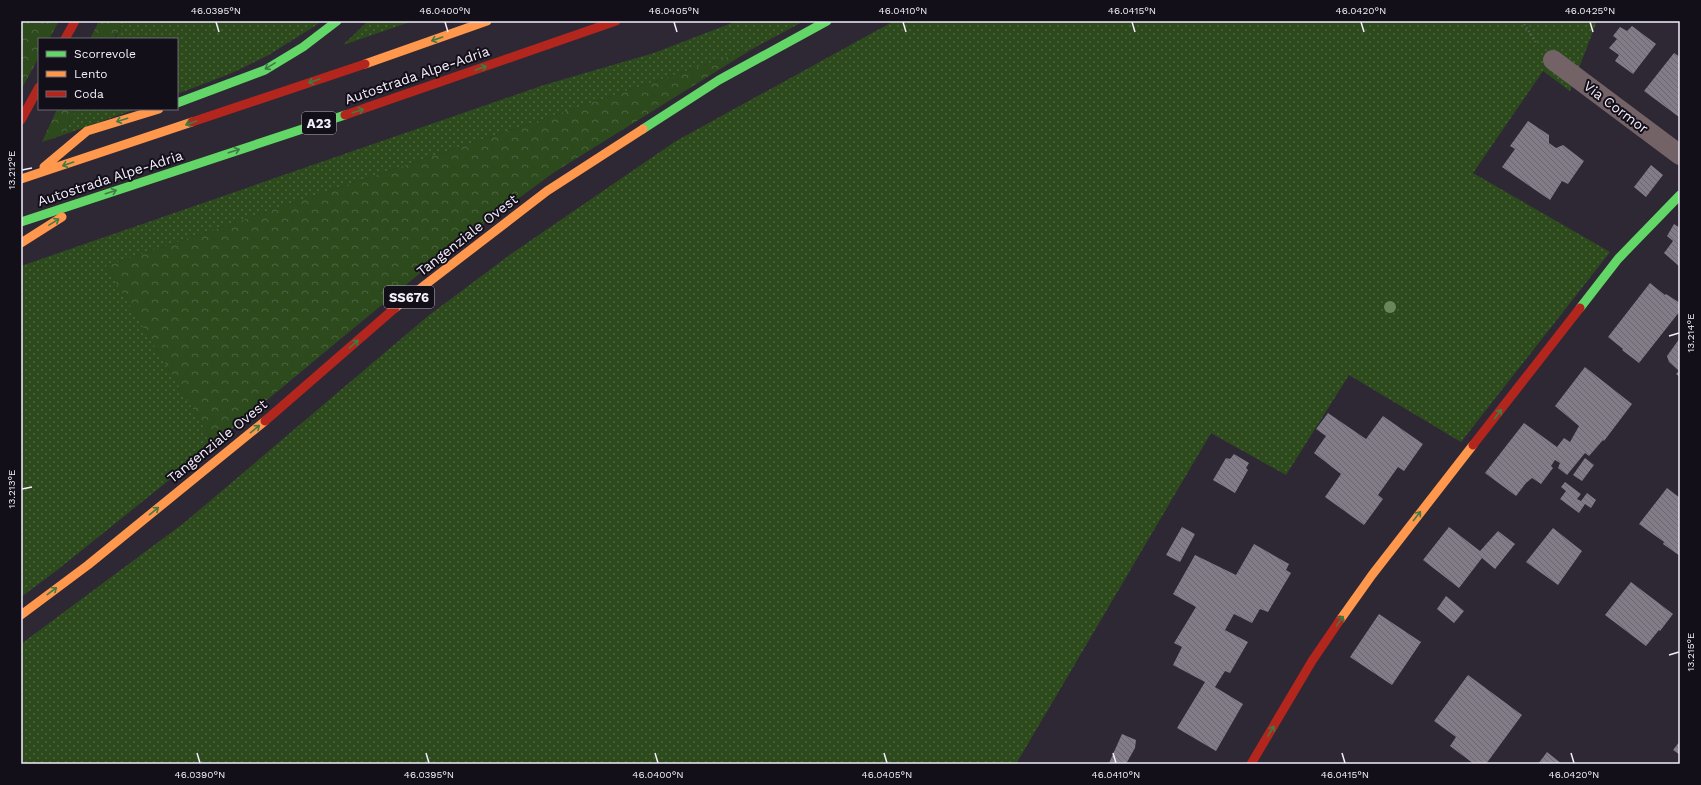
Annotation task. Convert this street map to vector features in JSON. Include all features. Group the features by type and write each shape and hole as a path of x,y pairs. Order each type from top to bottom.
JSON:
{"main road":[{"path":"66,38 75,21"},
{"path":"178,104 265,70 303,47 337,21"},
{"name":"Autostrada Alpe-Adria","path":"21,179 334,75 487,21"},
{"name":"Autostrada Alpe-Adria","path":"21,222 361,110 616,21"},
{"name":"Tangenziale Ovest","path":"21,615 88,565 264,422 399,305 547,191 719,80 827,21"},
{"path":"21,120 38,89"},
{"path":"35,175 87,131 156,110"},
{"path":"1251,764 1312,660 1372,575 1618,260 1680,195"},
{"path":"21,243 93,198"}],"street":[{"name":"Via Cormor","path":"1553,60 1680,155"}],"green space":[{"path":"21,21 59,21 50,38 38,38 38,59 21,90"},
{"path":"99,21 124,21 115,38 90,38"},
{"path":"124,21 323,21 267,56 232,73 178,94 178,38 116,38"},
{"path":"368,21 413,21 343,45"},
{"path":"737,21 804,21 754,48 106,266 214,444 56,571 21,597 21,266 544,85 654,53"},
{"path":"894,21 1597,21 1570,91 1543,71 1473,173 1610,252 1461,442 1349,375 1286,475 1211,433 1016,764 21,764 21,644 184,523 428,316 511,254 676,141"},
{"path":"754,48 553,173 442,255 214,444 106,266"},
{"path":"57,110 76,110 63,135 42,142"},
{"path":"76,110 133,110 63,135"}],"building":[{"path":"1632,26 1656,44 1633,74 1615,61 1619,55 1609,48 1617,39 1613,36 1620,27 1627,31"},
{"path":"1674,53 1680,57 1679,117 1644,91"},
{"path":"1528,121 1549,135 1549,143 1556,148 1563,145 1584,161 1568,184 1562,181 1550,200 1502,167 1515,149 1510,146"},
{"path":"1651,165 1663,175 1646,197 1634,187"},
{"path":"1674,224 1680,228 1680,267 1664,253 1673,241 1667,236"},
{"path":"1650,283 1665,295 1666,294 1680,303 1680,311 1639,363 1608,337"},
{"path":"1680,338 1680,377 1676,374 1679,371 1669,362 1667,356"},
{"path":"1585,367 1632,404 1604,441 1603,440 1589,456 1585,453 1567,475 1558,468 1560,463 1555,460 1551,466 1553,468 1541,484 1532,478 1516,496 1485,473 1524,423 1557,447 1564,438 1570,442 1579,426 1555,406"},
{"path":"1328,413 1366,439 1383,416 1423,444 1404,471 1398,467 1378,495 1383,499 1364,525 1325,497 1341,474 1314,453 1326,436 1316,429"},
{"path":"1234,454 1249,463 1246,468 1248,470 1235,493 1213,480 1226,458 1230,459"},
{"path":"1585,458 1594,465 1582,481 1573,475"},
{"path":"1565,482 1581,494 1577,499 1581,501 1587,493 1596,500 1591,508 1585,504 1579,513 1560,499 1566,491 1561,487"},
{"path":"1667,488 1680,498 1680,556 1639,524"},
{"path":"1182,527 1195,534 1180,562 1166,555"},
{"path":"1449,527 1480,551 1498,531 1515,544 1495,569 1482,558 1459,588 1423,560"},
{"path":"1553,528 1582,551 1558,585 1526,562"},
{"path":"1254,544 1289,564 1286,570 1291,573 1268,612 1260,609 1252,623 1234,614 1225,630 1248,642 1230,673 1225,671 1215,687 1243,704 1216,751 1177,728 1205,682 1173,665 1182,647 1174,643 1196,607 1173,594 1195,555 1236,575"},
{"path":"1631,582 1673,614 1646,646 1605,615"},
{"path":"1446,596 1464,611 1454,623 1437,609"},
{"path":"1379,614 1421,642 1392,685 1350,657"},
{"path":"1468,675 1522,715 1486,764 1474,764 1450,746 1456,737 1434,721"},
{"path":"1122,734 1136,740 1135,748 1126,764 1110,764 1109,763"},
{"path":"1680,741 1680,755 1673,750"},
{"path":"1547,752 1562,764 1538,764"}],"traffic: fast":[{"path":"178,103 265,70 303,47 337,21"},
{"path":"643,129 719,80 827,21"},
{"path":"21,222 345,115"},
{"path":"1580,308 1618,259 1680,195"}],"traffic: slow":[{"path":"365,64 487,21"},
{"path":"44,167 87,131 156,110"},
{"path":"21,179 192,122"},
{"path":"395,308 547,191 643,129"},
{"path":"21,243 62,217"},
{"path":"21,615 88,565 265,421"},
{"path":"1340,620 1372,575 1473,445"}],"traffic: jam":[{"path":"66,38 75,21"},
{"path":"345,115 616,21"},
{"path":"192,122 365,64"},
{"path":"21,120 38,89"},
{"path":"265,421 395,308"},
{"path":"1473,445 1580,308"},
{"path":"1251,764 1312,661 1340,620"}]}
